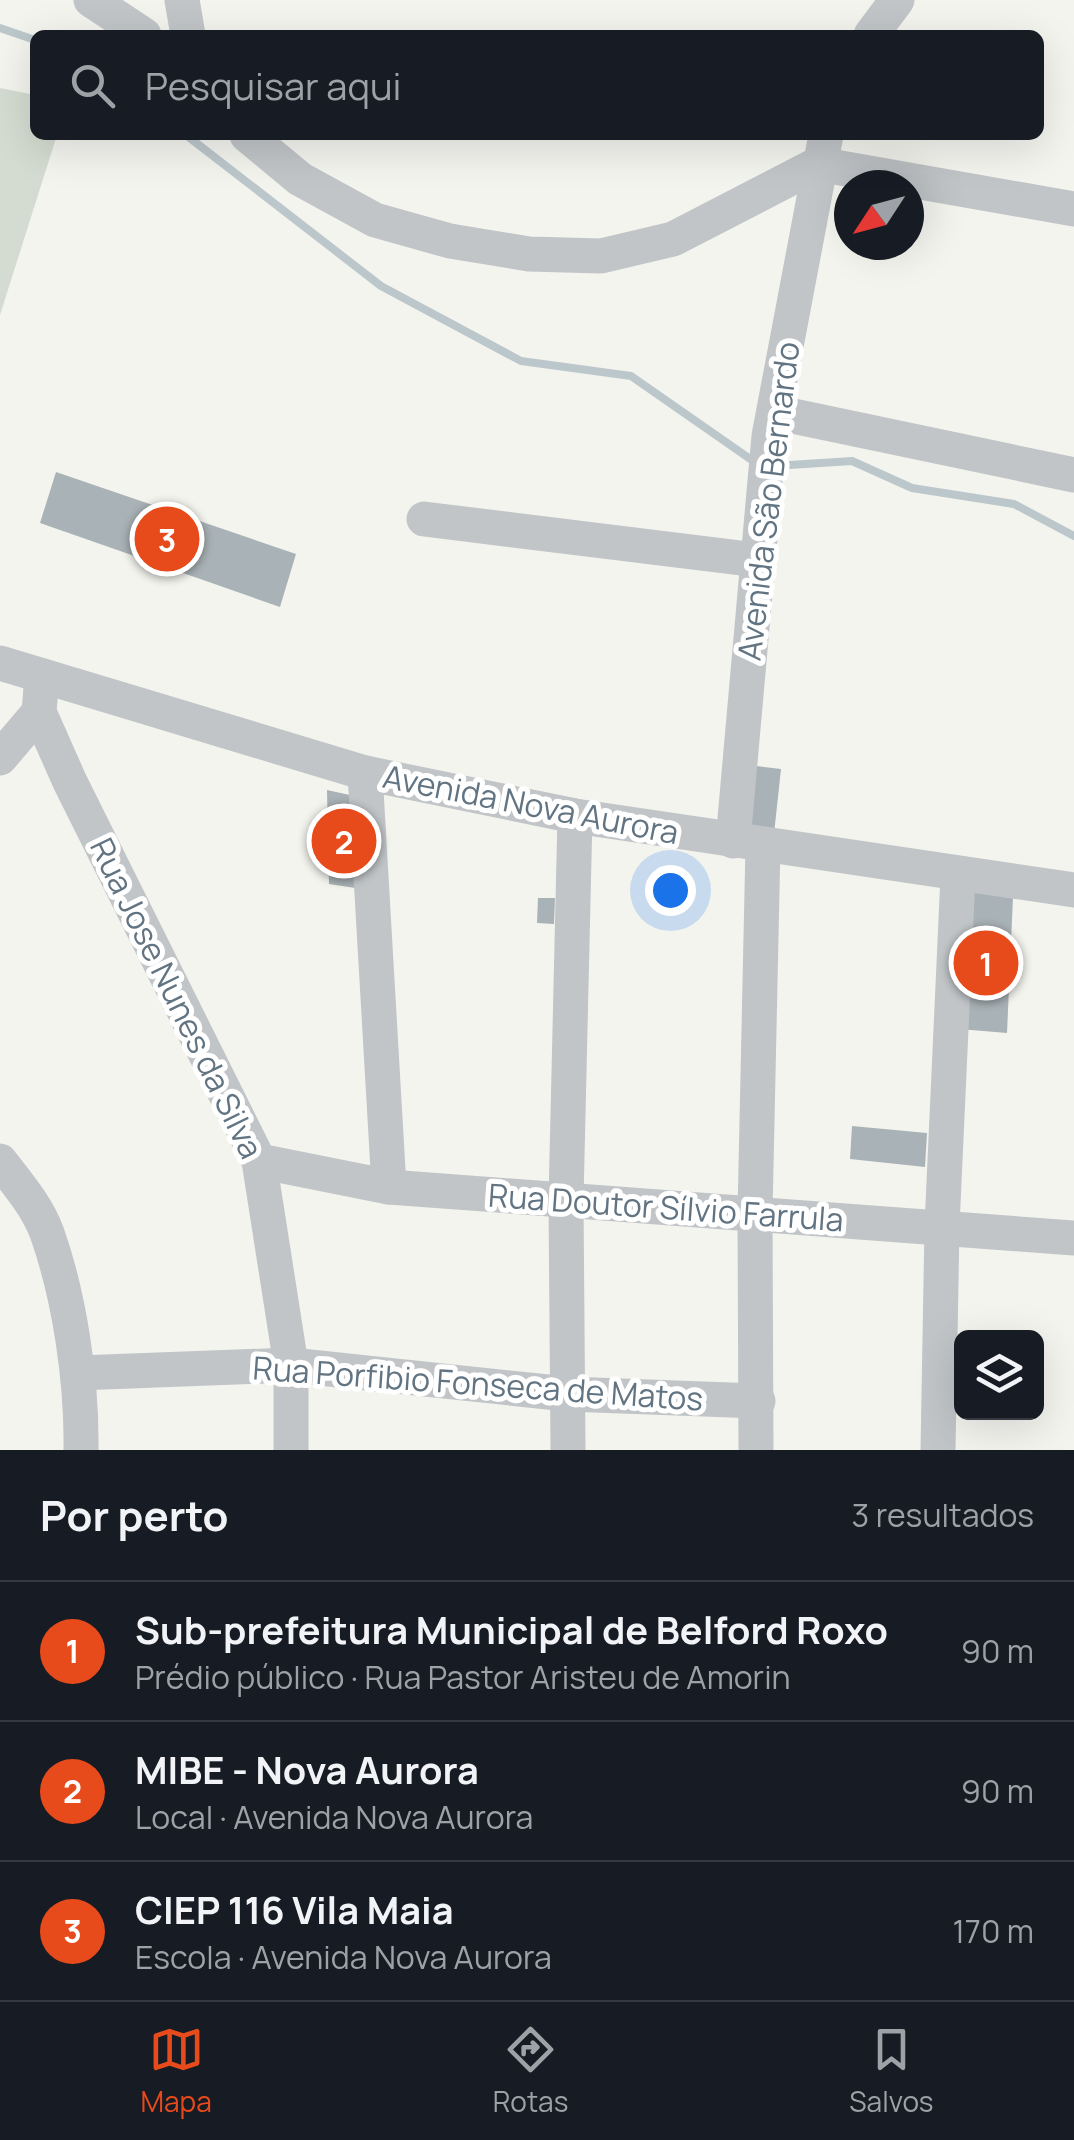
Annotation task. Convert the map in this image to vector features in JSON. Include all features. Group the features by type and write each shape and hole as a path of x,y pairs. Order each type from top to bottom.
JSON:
{"street":[{"path":"91,0 136,30"},
{"path":"182,0 187,30"},
{"path":"875,30 897,0"},
{"path":"252,140 300,179 375,220 450,241 529,254 601,256 673,239 822,149 1074,209"},
{"name":"Avenida São Bernardo","path":"756,1450 748,843 758,560 772,424 822,149"},
{"path":"772,424 1074,474"},
{"path":"424,519 758,560"},
{"name":"Avenida Nova Aurora","path":"0,663 365,773 575,816 958,876 1074,890"},
{"path":"0,758 39,712 42,676"},
{"name":"Rua Jose Nunes da Silva","path":"39,712 260,1160 291,1365 291,1450"},
{"path":"365,773 389,1187"},
{"path":"568,1450 566,1200 575,816"},
{"path":"938,1450 942,1226 958,876"},
{"name":"Rua Doutor Sílvio Farrula","path":"260,1160 389,1187 1074,1238"},
{"path":"0,1161 24,1190 47,1232 78,1372 81,1450"},
{"name":"Rua Porfibio Fonseca de Matos","path":"78,1372 291,1365 568,1394 758,1401"}],"shaded area":[{"path":"0,88 30,94 30,140 55,140 0,315"}],"building":[{"path":"56,472 296,554 280,607 40,523"},
{"path":"749,765 781,769 774,834 743,829"},
{"path":"327,790 359,797 362,889 329,884"},
{"path":"965,890 1013,897 1007,1033 959,1029"},
{"path":"538,898 555,898 554,924 537,923"},
{"path":"852,1126 927,1133 925,1167 850,1159"}],"waterway":[{"path":"0,28 30,38"},
{"path":"192,140 381,286 521,361 631,376 756,463"},
{"path":"774,466 852,461 912,488 1014,504 1074,536"}],"place":[{"name":"CIEP 116 Vila Maia","path":"167,539"},
{"name":"MIBE - Nova Aurora","path":"344,841"},
{"name":"Sub-prefeitura Municipal de Belford Roxo","path":"986,963"}]}
